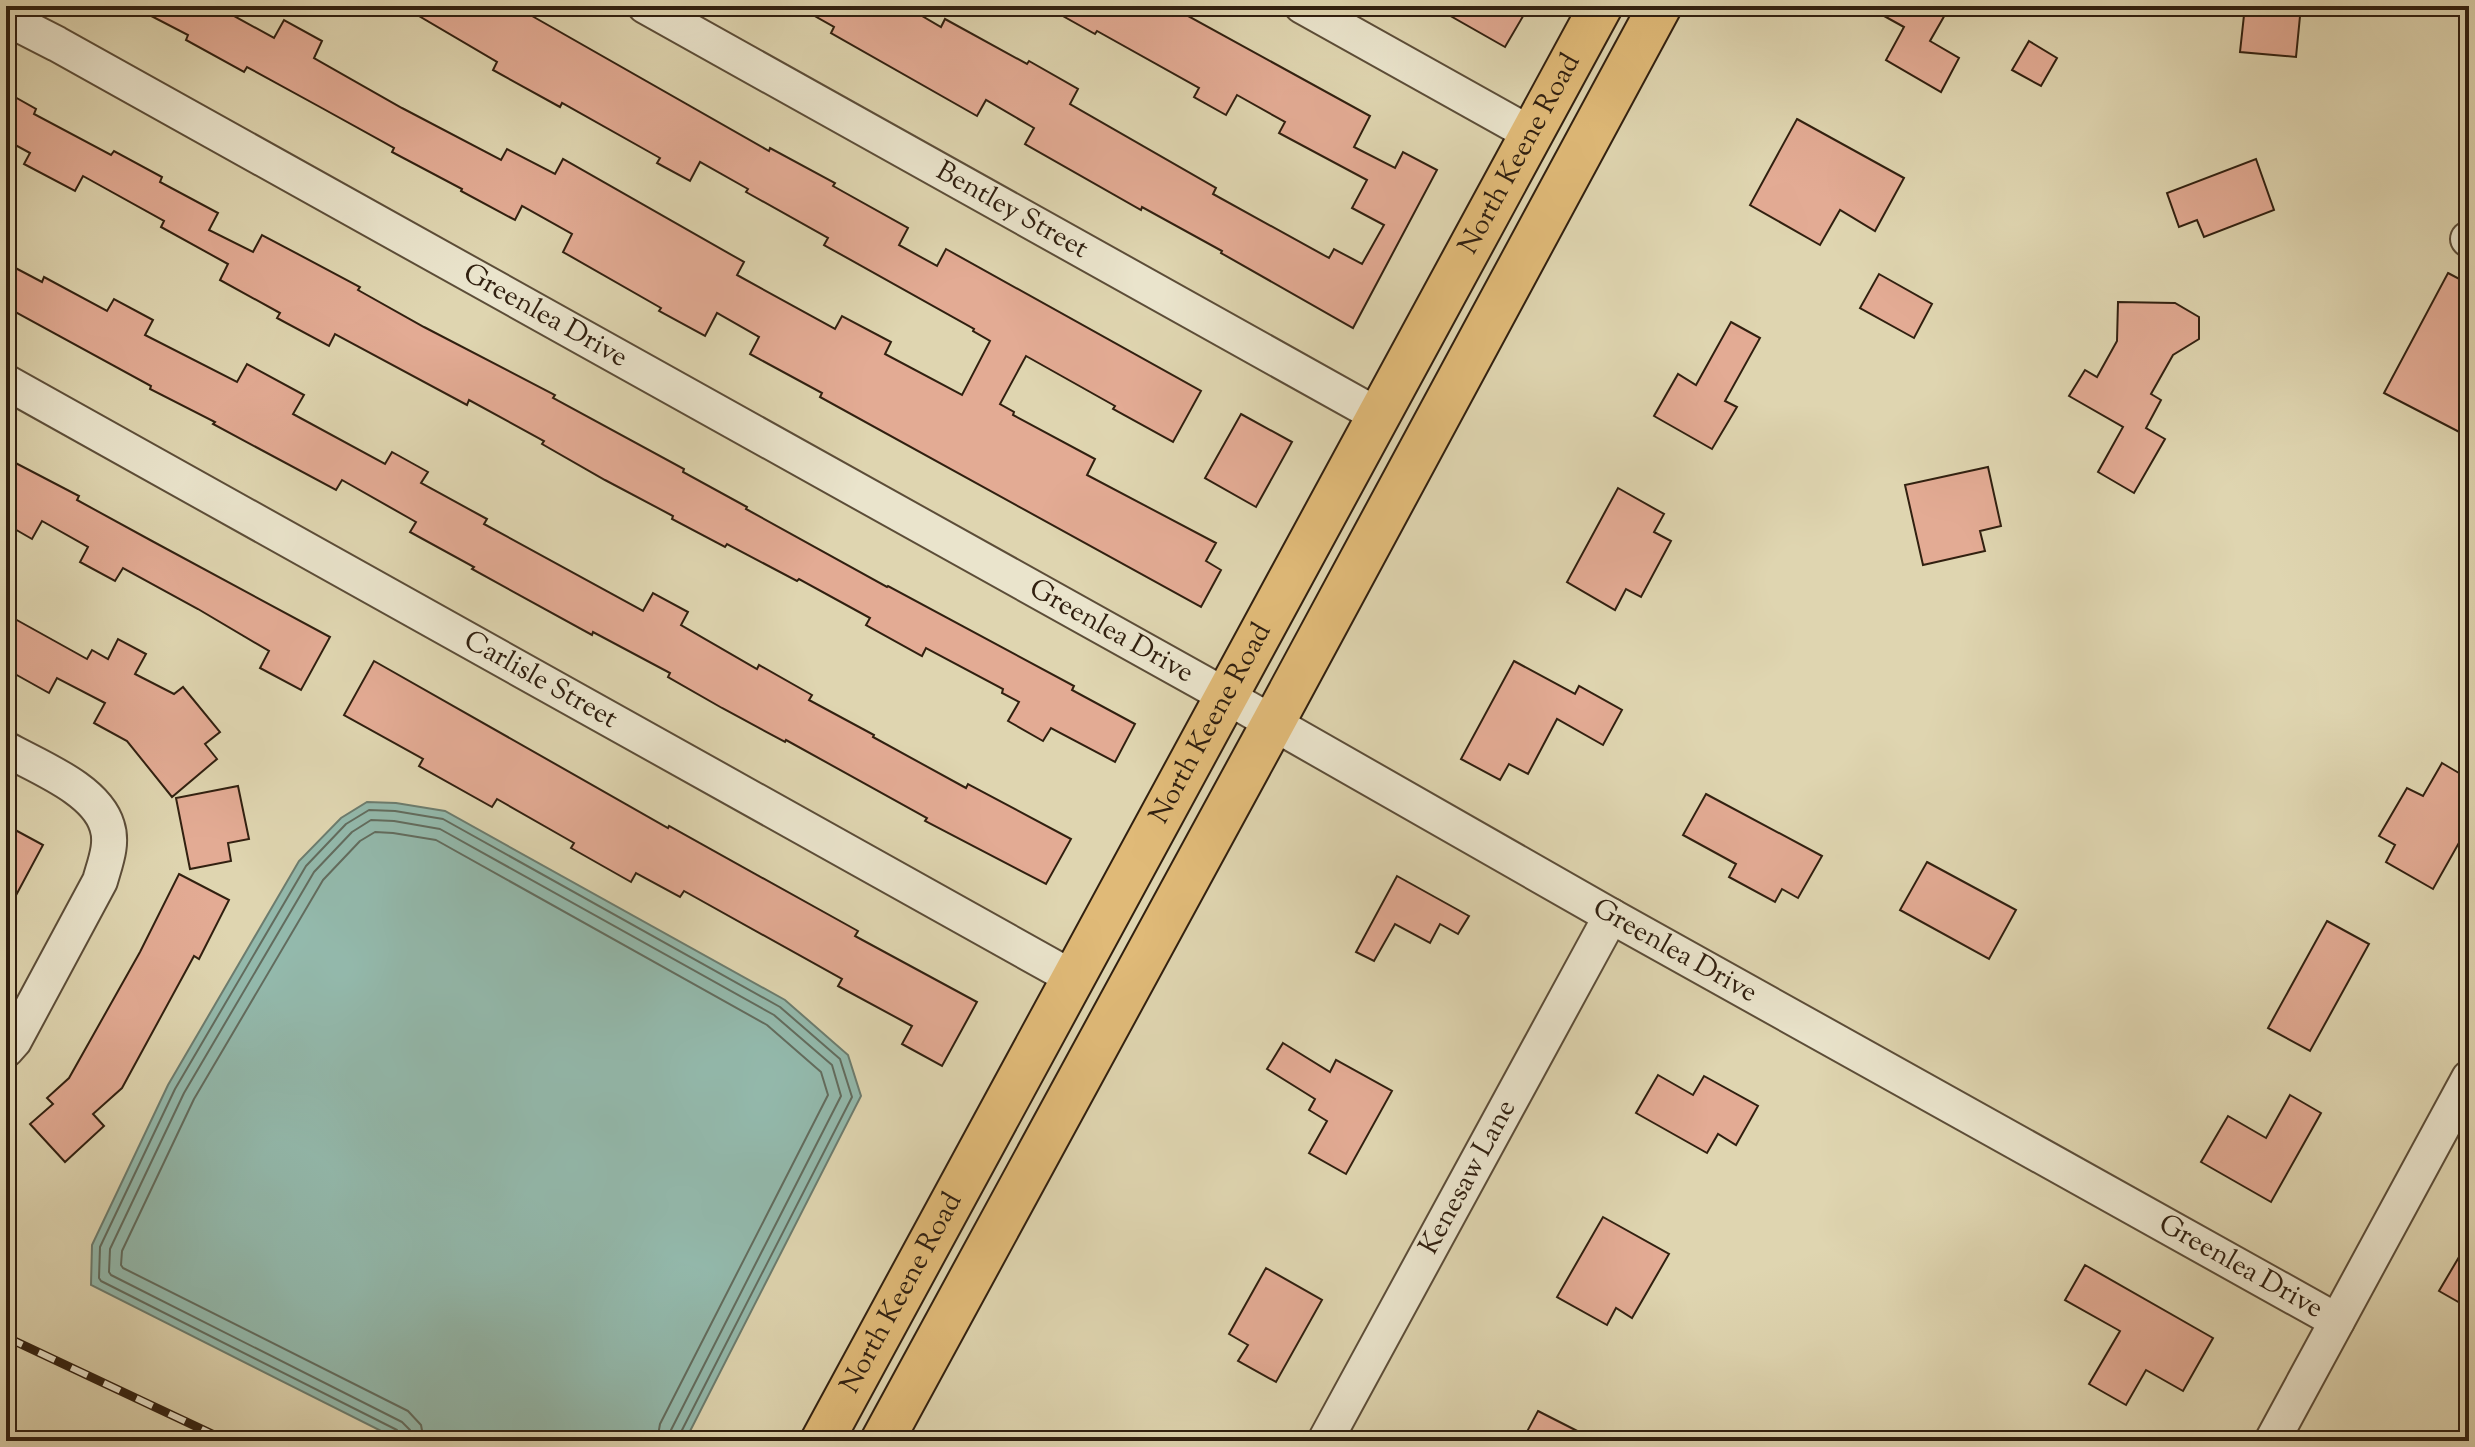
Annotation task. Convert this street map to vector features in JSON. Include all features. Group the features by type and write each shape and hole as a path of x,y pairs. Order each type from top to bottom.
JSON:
{"main road":[{"name":"North Keene Road","path":"822,1441 1601,6"},
{"name":"North Keene Road","path":"882,1441 1660,6"}],"street":[{"name":"Bentley Street","path":"645,6 1379,416"},
{"path":"1302,6 1531,134"},
{"name":"Greenlea Drive","path":"6,18 1227,697 1611,916 2337,1321"},
{"name":"Carlisle Street","path":"6,382 1073,978"},
{"path":"6,749 76,788 97,805 108,827 109,854 100,881 14,1041 6,1050"},
{"name":"Kenesaw Lane","path":"1325,1441 1611,916"},
{"path":"2272,1441 2469,1078"}],"water":[{"path":"367,802 445,811 785,1000 848,1055 861,1096 685,1441 401,1441 91,1285 92,1245 168,1085 299,861 341,818"}],"building":[{"path":"132,6 216,6 274,38 284,20 322,41 314,58 402,108 501,160 507,149 555,174 563,159 744,262 737,275 835,329 842,316 891,342 885,354 962,395 990,341 974,329 824,245 828,238 700,162 690,181 657,163 660,158 562,103 560,107 493,70 497,62 402,6 508,6 523,15 525,12 769,151 770,148 835,183 833,186 908,228 899,245 937,266 946,249 1201,391 1173,442 1026,356 1000,404 1014,412 1013,415 1095,459 1087,475 1216,543 1206,561 1221,570 1201,607 820,397 822,393 750,354 759,337 717,313 705,336 563,252 572,234 522,206 515,220 392,152 394,148 247,67 244,72 186,40 188,35"},
{"path":"797,6 905,6 941,27 945,19 1078,89 1070,104 1216,188 1213,194 1329,258 1334,249 1362,264 1384,225 1352,208 1367,180 1279,133 1285,122 1237,95 1226,115 1194,97 1199,88 1045,6 1170,6 1370,116 1354,147 1395,168 1403,152 1437,170 1353,328 1222,251 1142,207 1141,210 1025,144 1034,128 986,100 977,116 831,33 834,27"},
{"path":"1433,6 1529,6 1505,47"},
{"path":"1866,6 1950,6 1930,41 1959,58 1941,92 1886,60 1904,27"},
{"path":"2245,6 2301,6 2296,57 2240,52"},
{"path":"2029,41 2057,58 2041,86 2012,70"},
{"path":"6,92 36,109 34,114 111,155 114,151 162,177 160,182 218,213 209,230 253,252 262,235 360,287 358,290 424,327 555,395 553,398 684,469 683,472 746,509 1074,686 1072,690 1135,724 1115,762 1051,728 1043,741 1008,721 1019,702 1002,693 1003,689 926,648 922,656 866,625 870,618 799,579 797,581 727,544 725,547 672,519 673,516 469,400 467,405 335,334 329,346 277,318 280,313 220,280 228,264 161,227 164,221 83,176 75,191 24,164 30,153 6,140"},
{"path":"1797,119 1904,178 1875,231 1840,210 1820,245 1750,205"},
{"path":"2256,159 2274,210 2204,237 2197,220 2179,227 2167,193"},
{"path":"6,263 42,282 44,277 107,311 114,299 153,320 145,335 237,382 247,364 304,395 293,414 385,464 392,452 428,472 421,483 487,519 484,524 643,611 653,593 688,612 681,625 757,669 759,665 812,695 809,700 873,737 966,788 968,784 1071,839 1046,884 925,821 927,818 786,740 722,708 668,677 670,673 593,632 592,635 472,569 474,567 410,532 416,522 342,480 336,490 6,307"},
{"path":"2448,273 2469,284 2469,437 2384,393"},
{"path":"1879,274 1932,304 1914,338 1860,308"},
{"path":"2118,302 2175,303 2199,317 2199,339 2173,355 2151,394 2161,400 2146,428 2165,439 2134,493 2098,472 2123,427 2069,396 2085,370 2097,377 2117,341"},
{"path":"1731,322 1760,338 1725,401 1737,407 1712,449 1654,416 1678,374 1696,385"},
{"path":"1241,414 1292,442 1256,507 1205,478"},
{"path":"6,458 79,496 77,500 330,637 301,690 260,668 269,651 123,568 115,581 80,562 88,547 42,521 32,539 6,524"},
{"path":"1988,467 2001,526 1980,531 1985,551 1923,565 1905,485"},
{"path":"1618,488 1664,514 1654,532 1671,541 1641,597 1626,589 1615,610 1567,582"},
{"path":"6,614 87,659 92,650 108,659 118,639 146,654 135,674 174,694 183,687 220,732 205,744 217,759 172,797 127,741 94,723 105,703 57,678 49,693 6,669"},
{"path":"374,661 668,828 858,931 855,936 977,1002 942,1066 902,1044 912,1026 838,986 842,979 684,891 680,897 636,873 631,882 571,848 574,843 497,799 492,807 419,766 423,759 344,715"},
{"path":"1514,661 1575,694 1579,686 1622,710 1603,745 1557,719 1528,774 1509,764 1500,780 1461,759"},
{"path":"2442,763 2469,779 2469,825 2433,889 2386,862 2395,845 2379,836 2407,788 2423,796"},
{"path":"238,786 249,839 228,843 231,861 190,869 176,798"},
{"path":"1706,794 1822,856 1798,898 1782,889 1775,902 1729,877 1736,864 1683,835"},
{"path":"6,825 43,845 6,914"},
{"path":"1927,862 2016,910 1989,959 1900,910"},
{"path":"179,874 229,900 199,959 194,956 122,1088 93,1114 104,1126 65,1162 30,1124 53,1104 47,1098 69,1078 140,952"},
{"path":"1397,876 1469,916 1458,934 1440,924 1430,943 1395,924 1374,961 1356,952"},
{"path":"2327,921 2369,944 2310,1051 2268,1028"},
{"path":"1283,1043 1330,1072 1336,1060 1392,1091 1346,1174 1309,1153 1327,1121 1309,1110 1315,1099 1267,1069"},
{"path":"1658,1075 1693,1095 1704,1076 1758,1106 1736,1145 1718,1134 1707,1153 1636,1113"},
{"path":"2290,1095 2321,1113 2271,1202 2201,1162 2228,1116 2266,1138"},
{"path":"1603,1217 1669,1254 1632,1318 1616,1308 1607,1325 1557,1297"},
{"path":"2469,1240 2469,1308 2439,1291"},
{"path":"2085,1265 2213,1338 2183,1391 2146,1370 2126,1405 2089,1384 2120,1331 2065,1300"},
{"path":"1266,1268 1322,1300 1276,1382 1238,1361 1248,1345 1229,1334"},
{"path":"1538,1411 1597,1441 1522,1441"}],"railway":[{"path":"6,1337 227,1441"}]}
